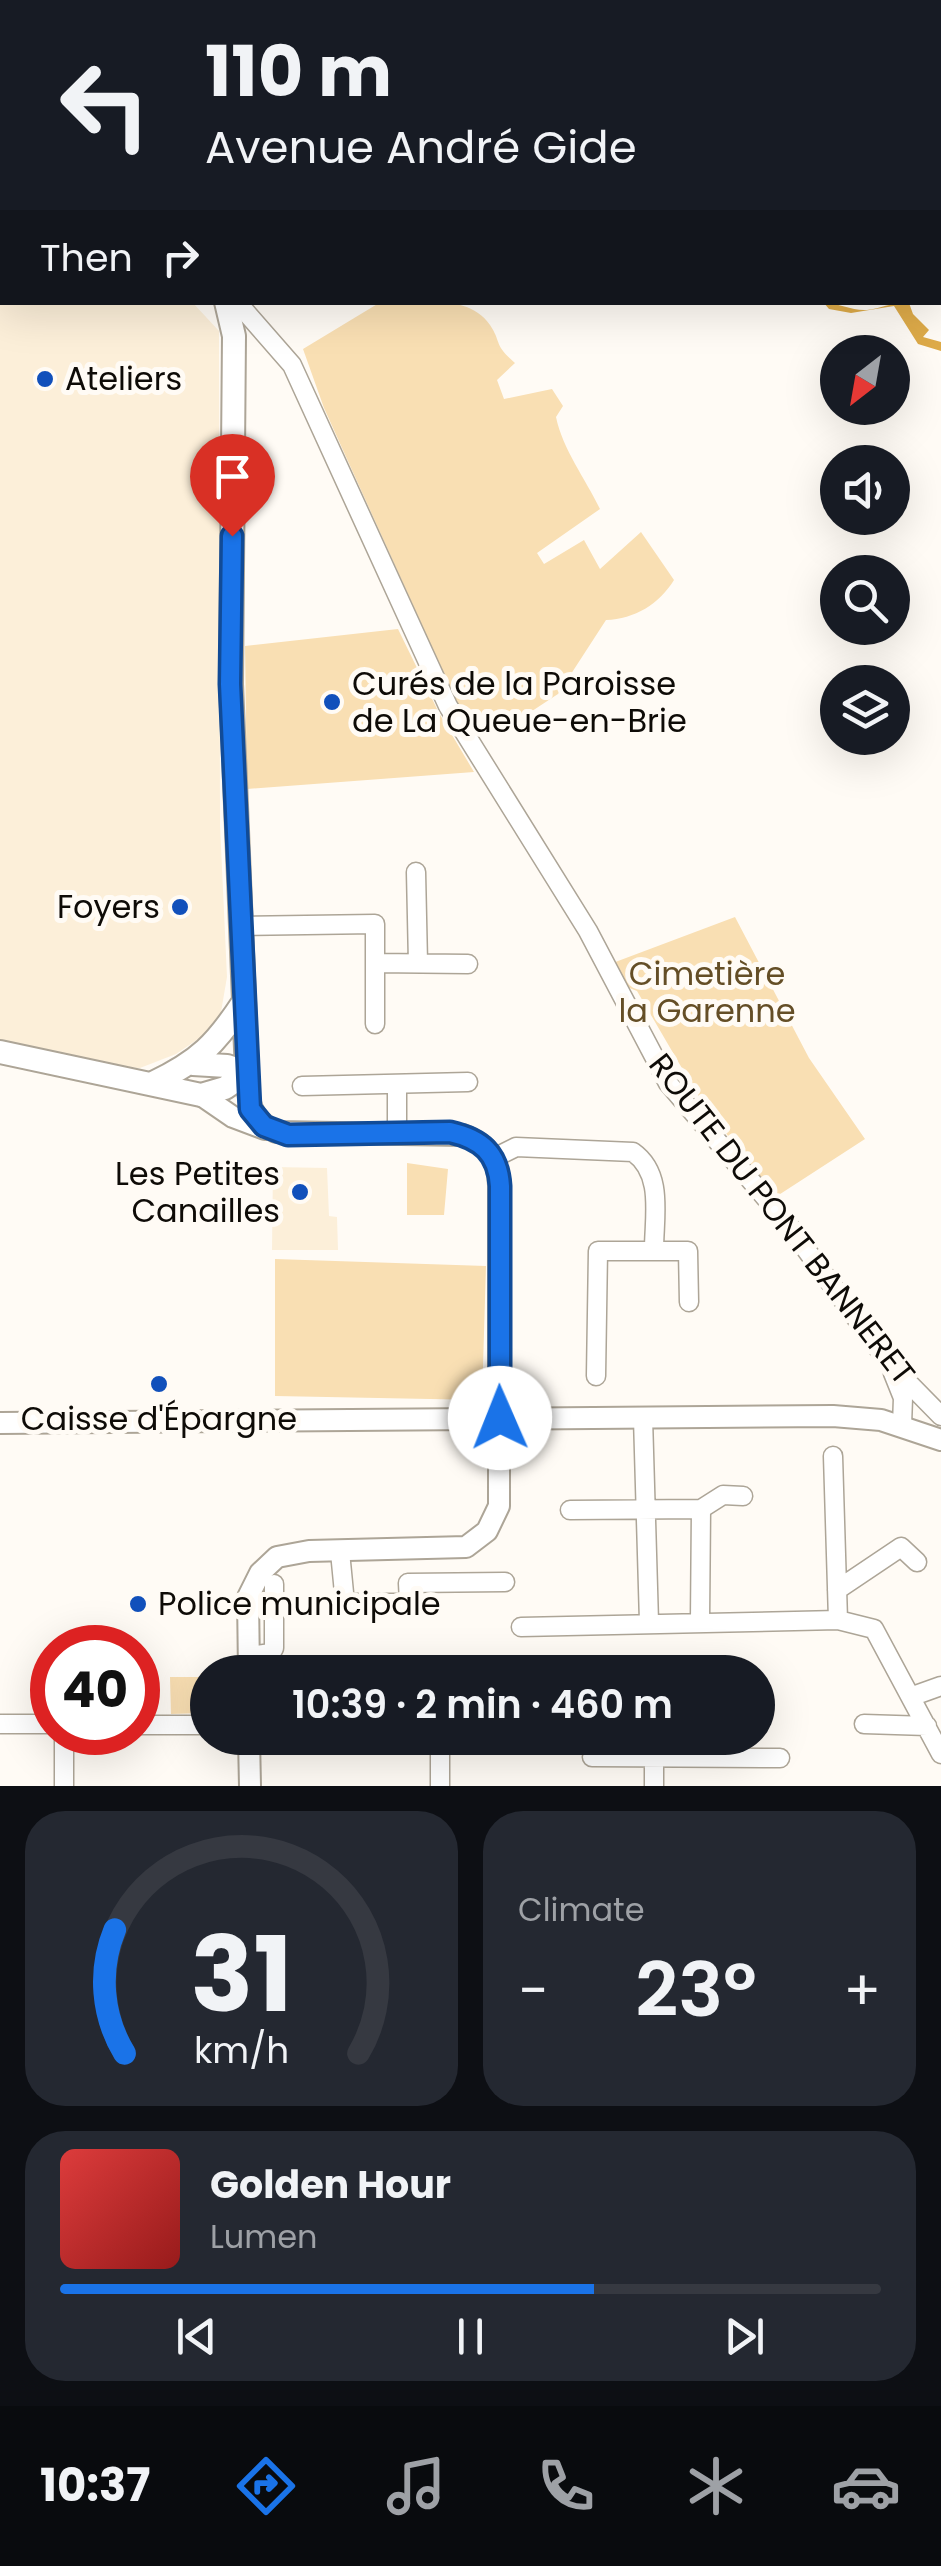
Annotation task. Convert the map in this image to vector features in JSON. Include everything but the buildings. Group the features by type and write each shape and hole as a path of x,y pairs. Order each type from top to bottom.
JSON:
{"main road":[{"path":"227,305 234,336 230,684 247,1073"},
{"path":"153,1083 193,1064 223,1032 244,1001"},
{"path":"0,1052 201,1096 230,1086 247,1073"},
{"path":"193,1064 227,1066 247,1073"}],"street":[{"name":"ROUTE DU PONT BANNERET","path":"240,305 292,365 448,706 588,931 668,1083 786,1222 888,1362 941,1416"},
{"path":"234,336 243,326 264,331"},
{"path":"416,872 418,963"},
{"path":"241,926 375,924 374,1024"},
{"path":"375,963 468,964"},
{"path":"247,1073 250,1109 264,1126 276,1132"},
{"path":"302,1086 468,1082"},
{"path":"397,1084 397,1134"},
{"path":"201,1096 241,1122 276,1132 463,1135 482,1144 494,1158 500,1186 500,1506 486,1531 466,1547 287,1553 260,1572 248,1597 249,1655"},
{"path":"494,1158 516,1147 633,1152 646,1161 653,1175 654,1250"},
{"path":"596,1376 598,1250 688,1251 689,1302"},
{"path":"888,1362 904,1398 902,1425"},
{"path":"0,1422 833,1416 902,1425 941,1440"},
{"path":"643,1418 650,1622"},
{"path":"834,1456 838,1620"},
{"path":"570,1510 701,1509 724,1496 743,1496"},
{"path":"700,1622 701,1509"},
{"path":"837,1590 901,1546 917,1562"},
{"path":"340,1552 346,1603 408,1604 408,1583 505,1582"},
{"path":"267,1655 274,1648 274,1584"},
{"path":"521,1627 838,1620 874,1630 941,1754"},
{"path":"912,1696 941,1686"},
{"path":"0,1724 30,1724"},
{"path":"160,1724 190,1725"},
{"path":"864,1724 926,1726"},
{"path":"64,1755 64,1786"},
{"path":"249,1755 250,1786"},
{"path":"440,1755 440,1786"},
{"path":"592,1757 780,1758"},
{"path":"654,1757 654,1786"}],"shaded area":[{"path":"0,305 195,305 219,331 220,825 227,977 221,1012 210,1031 176,1054 140,1068 89,1066 0,1040"},
{"path":"826,305 867,310 888,305 910,305 929,330 923,337 941,342 941,351 918,344 894,306 851,313"},
{"name":"Les Petites Canailles","path":"273,1167 327,1168 329,1216 337,1217 338,1250 272,1250"}],"green space":[{"path":"376,305 458,305 480,315 515,363 497,380 504,399 552,389 563,406 556,417 559,429 600,509 537,553 544,564 584,540 600,569 641,532 674,580 645,609 606,620 558,694 503,730 475,720 467,725 324,408 303,349"},
{"path":"398,629 439,713 474,772 247,789 245,646"},
{"name":"Cimetière la Garenne","path":"735,917 809,1058 865,1139 774,1198 697,1094 637,991 622,985 610,964"},
{"path":"407,1163 448,1169 444,1215 407,1215"},
{"path":"275,1259 486,1266 482,1400 275,1396"},
{"path":"170,1677 190,1677 190,1713 171,1714"}],"place":[{"name":"Ateliers","path":"45,379"},
{"name":"Curés de la Paroisse de La Queue-en-Brie","path":"332,702"},
{"name":"Foyers","path":"180,907"},
{"name":"Les Petites Canailles","path":"300,1192"},
{"name":"Caisse d'Épargne","path":"159,1384"},
{"name":"Police municipale","path":"138,1604"}],"route":[{"path":"232,536 230,684 250,1109 264,1126 288,1135 450,1132 475,1140 488,1150 498,1168 500,1186 500,1418"}]}
